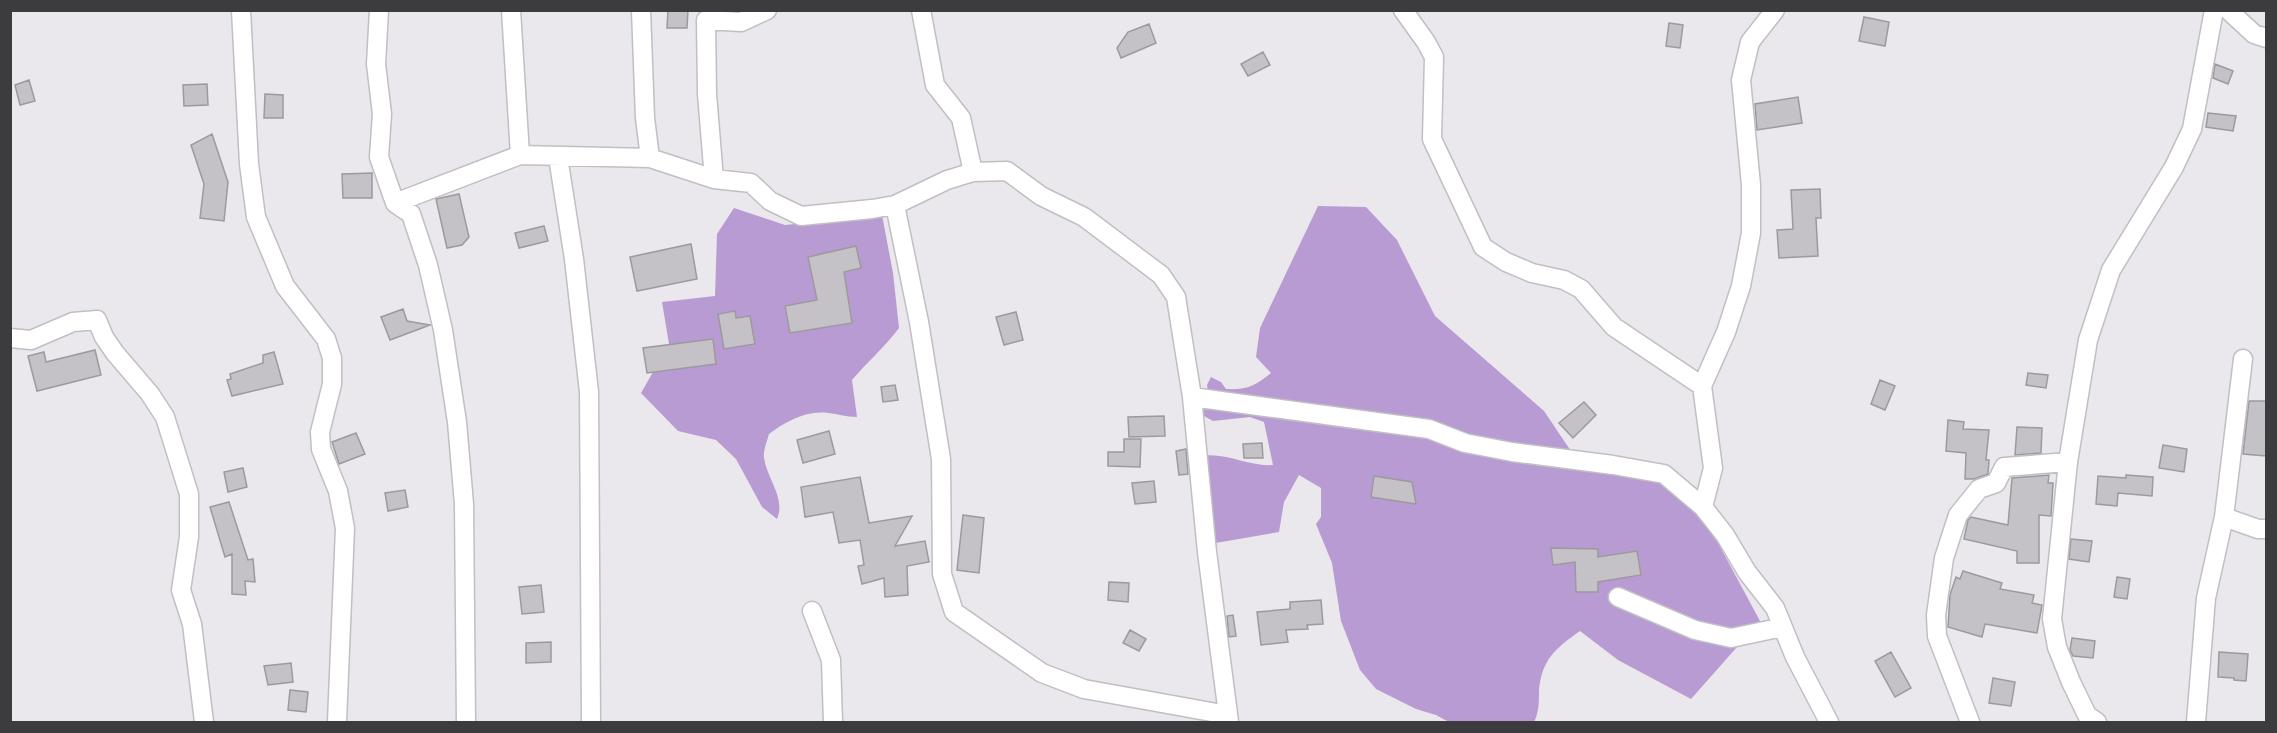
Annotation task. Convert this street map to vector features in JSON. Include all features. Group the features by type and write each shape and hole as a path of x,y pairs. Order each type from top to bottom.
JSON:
{"street":[{"path":"241,10 249,164 256,217 285,286 326,339 332,358 332,384 320,432 321,449 338,491 345,528 337,723"},
{"path":"379,10 376,64 382,114 379,157 395,203 411,214 429,265 443,330 457,422 464,504 466,723"},
{"path":"511,10 520,155"},
{"path":"641,10 645,118 650,158"},
{"path":"714,178 707,94 706,20 741,22 767,10"},
{"path":"921,10 935,86 961,118 973,172"},
{"path":"1403,10 1434,57 1432,139 1452,176 1483,247 1506,262 1532,273 1564,280 1581,289 1614,327 1702,386"},
{"path":"1703,507 1713,468 1702,386 1726,332 1743,276 1751,233 1751,185 1741,80 1750,42 1775,10"},
{"path":"2097,723 2087,715 2072,682 2057,647 2052,619 2068,462 2088,340 2111,270 2174,167 2192,129 2214,10"},
{"path":"2228,10 2254,34 2266,38"},
{"path":"395,203 520,155 650,158 714,178 751,183 770,201 801,216 895,205 947,180 973,172 1007,171 1041,196 1084,217 1161,275 1176,297 1192,397 1207,552 1228,719 1084,689 1042,673 954,612 942,574 941,459 919,322 895,205"},
{"path":"558,157 574,259 589,392 591,723"},
{"path":"10,338 31,340 73,322 97,320 104,337 115,353 150,394 165,417 189,494 189,537 181,590 192,624 204,723"},
{"path":"2196,723 2206,598 2224,517 2243,359"},
{"path":"1192,397 1429,429 1465,443 1664,474 1703,507 1725,536 1747,572 1775,608 1795,657 1829,723"},
{"path":"1970,723 1937,636 1936,615 1944,558 1959,515 1979,489 1996,483 2004,467 2068,462"},
{"path":"2224,517 2258,530 2266,529"},
{"path":"1617,597 1695,630 1731,638 1783,627"},
{"path":"812,610 831,660 833,723"}],"shaded area":[{"path":"1318,206 1366,207 1397,240 1435,316 1544,411 1583,469 1652,477 1686,498 1718,543 1760,621 1691,699 1618,660 1580,631 1557,649 1547,662 1541,679 1538,711 1534,722 1449,722 1376,689 1360,670 1341,621 1332,563 1316,524 1321,517 1321,488 1299,475 1284,502 1279,532 1210,544 1201,456 1219,456 1255,464 1273,465 1264,422 1250,417 1213,421 1204,416 1203,397 1208,392 1207,385 1211,377 1221,382 1226,389 1240,389 1255,384 1271,373 1256,357 1260,328"},
{"path":"734,208 785,225 882,215 893,273 899,328 852,380 857,417 812,413 789,421 769,434 764,458 778,496 777,519 762,507 736,459 716,440 678,431 641,393 669,344 662,302 715,296 717,234"}],"building":[{"path":"668,10 688,10 687,28 667,28"},
{"path":"1864,17 1889,22 1885,46 1859,41"},
{"path":"1669,23 1683,25 1680,48 1666,46"},
{"path":"1149,24 1156,43 1121,58 1117,48 1128,32"},
{"path":"1263,52 1270,65 1248,76 1241,64"},
{"path":"2215,64 2233,71 2228,84 2213,78"},
{"path":"29,80 35,101 20,105 15,85"},
{"path":"207,84 208,105 184,106 183,85"},
{"path":"265,94 283,95 283,118 264,118"},
{"path":"1798,97 1802,123 1757,130 1755,104"},
{"path":"2208,113 2236,116 2233,131 2206,127"},
{"path":"212,134 228,182 224,221 200,218 204,184 191,145"},
{"path":"372,173 372,198 343,198 342,174"},
{"path":"1820,189 1821,218 1816,218 1818,256 1779,258 1777,230 1793,229 1791,190"},
{"path":"459,194 469,237 462,245 447,248 436,199"},
{"path":"544,226 548,241 519,248 515,233"},
{"path":"691,244 697,279 637,291 630,257"},
{"path":"856,246 861,268 844,272 852,323 790,333 785,306 817,300 808,257"},
{"path":"403,309 407,321 430,325 390,340 381,317"},
{"path":"735,311 736,318 750,316 755,344 724,349 718,314"},
{"path":"1016,312 1023,340 1004,345 996,317"},
{"path":"713,339 716,364 647,373 643,348"},
{"path":"95,350 101,375 37,391 28,356 44,352 46,362"},
{"path":"274,352 283,384 232,396 227,380 231,379 230,374 263,363 263,355"},
{"path":"2028,373 2048,375 2046,388 2026,385"},
{"path":"1880,380 1895,386 1885,410 1871,404"},
{"path":"895,385 898,400 883,402 881,387"},
{"path":"2249,401 2266,401 2266,456 2243,454"},
{"path":"1584,402 1596,415 1573,438 1559,423"},
{"path":"1164,416 1165,436 1129,437 1128,417"},
{"path":"1948,420 1964,422 1963,429 1989,430 1986,460 1989,460 1988,474 1974,479 1965,479 1966,453 1946,451"},
{"path":"2017,427 2042,428 2041,453 2015,455"},
{"path":"829,431 835,454 803,463 797,440"},
{"path":"356,433 365,454 339,464 332,442"},
{"path":"1124,439 1141,439 1140,467 1108,466 1108,452 1124,452"},
{"path":"1262,443 1263,458 1244,458 1243,444"},
{"path":"2163,445 2187,449 2184,472 2159,468"},
{"path":"1186,449 1188,474 1179,475 1176,451"},
{"path":"243,468 247,487 228,492 224,472"},
{"path":"2049,475 2048,483 2053,483 2051,516 2039,515 2039,563 2017,563 2017,551 1964,539 1968,520 1971,517 2008,525 2012,478"},
{"path":"2126,475 2153,477 2152,496 2118,493 2117,506 2096,504 2098,476 2126,478"},
{"path":"1374,476 1412,482 1416,504 1371,497"},
{"path":"860,477 869,523 912,516 895,546 925,541 929,562 907,566 908,595 885,597 884,578 862,584 858,566 864,565 860,540 839,543 833,512 805,517 801,487"},
{"path":"1154,481 1156,502 1135,504 1132,483"},
{"path":"405,490 408,507 388,511 385,493"},
{"path":"229,502 248,560 253,559 255,582 245,581 246,595 232,594 232,554 225,557 210,507"},
{"path":"963,515 984,518 979,573 957,570"},
{"path":"2071,539 2092,541 2089,562 2069,559"},
{"path":"1551,548 1598,549 1598,557 1637,551 1641,575 1598,582 1598,592 1576,592 1575,562 1553,565"},
{"path":"1963,571 2002,583 2000,589 2034,595 2032,603 2042,605 2037,633 1985,624 1982,637 1948,627 1950,595 1956,577 1960,579"},
{"path":"2117,577 2130,579 2127,599 2114,597"},
{"path":"1109,582 1129,583 1128,602 1108,600"},
{"path":"541,585 544,612 522,614 519,587"},
{"path":"1321,600 1323,624 1307,625 1308,629 1286,630 1288,642 1261,645 1257,612 1290,609 1290,602"},
{"path":"1233,615 1236,636 1229,637 1227,616"},
{"path":"1130,630 1146,639 1139,651 1123,643"},
{"path":"2072,638 2095,641 2093,658 2073,656 2070,650"},
{"path":"551,642 551,662 526,663 526,643"},
{"path":"1891,652 1911,688 1895,697 1875,661"},
{"path":"2219,652 2248,654 2246,681 2218,677"},
{"path":"291,663 293,682 268,685 264,666"},
{"path":"1993,678 2015,682 2011,706 1989,703"},
{"path":"290,690 308,692 306,712 288,710"}]}
